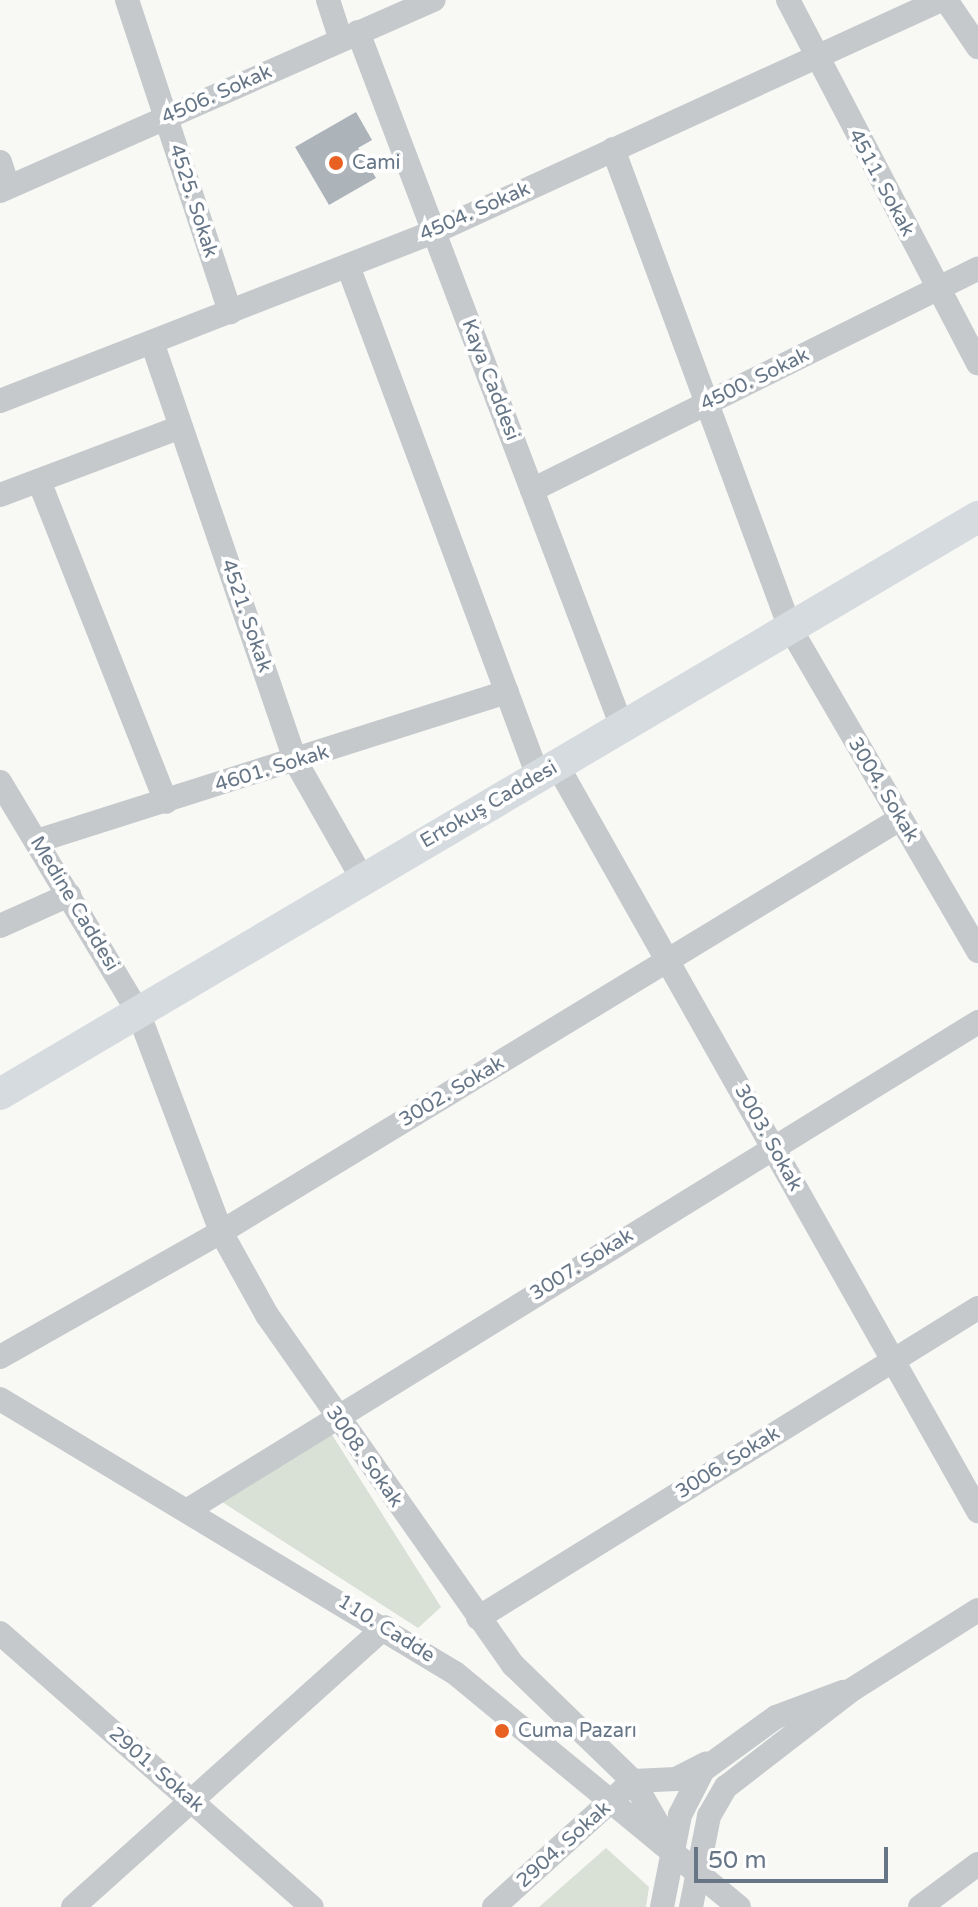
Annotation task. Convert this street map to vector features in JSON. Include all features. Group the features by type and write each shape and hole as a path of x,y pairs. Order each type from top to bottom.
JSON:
{"main road":[{"name":"Ertokuş Caddesi","path":"0,1094 978,517"}],"street":[{"name":"4525. Sokak","path":"127,0 230,312"},
{"name":"Kaya Caddesi","path":"328,0 350,36 434,232 622,727"},
{"name":"4506. Sokak","path":"4,189 434,0"},
{"name":"4511. Sokak","path":"788,0 813,56 978,363"},
{"name":"4504. Sokak","path":"0,401 434,232 813,56 943,0"},
{"path":"943,0 978,47"},
{"name":"3004. Sokak","path":"613,149 713,401 790,628 900,819 969,915 978,951"},
{"path":"0,162 4,189"},
{"name":"3003. Sokak","path":"348,266 507,692 548,771 668,960 978,1511"},
{"name":"4500. Sokak","path":"532,490 978,269"},
{"name":"4521. Sokak","path":"152,342 296,762 363,880"},
{"path":"0,495 181,427"},
{"path":"39,481 166,802"},
{"name":"4601. Sokak","path":"37,841 296,762 507,692"},
{"name":"Medine Caddesi","path":"0,763 3,791 37,841 138,1012"},
{"name":"3002. Sokak","path":"0,1357 221,1232 900,819"},
{"path":"0,926 69,895"},
{"name":"3008. Sokak","path":"138,1012 221,1232 335,1417 478,1618 535,1688 633,1781 673,1850"},
{"name":"3007. Sokak","path":"188,1510 978,1022"},
{"name":"3006. Sokak","path":"478,1618 978,1308"},
{"name":"110. Cadde","path":"0,1399 385,1627 484,1693 739,1907"},
{"path":"691,1907 709,1816 726,1787 853,1689 978,1610"},
{"path":"73,1907 385,1627"},
{"name":"2901. Sokak","path":"0,1633 312,1907"},
{"path":"633,1781 676,1779 718,1757 776,1717 853,1689"},
{"path":"662,1907 685,1797 718,1757"},
{"name":"2904. Sokak","path":"494,1907 633,1781"},
{"path":"920,1907 978,1864"}],"shaded area":[{"path":"329,1430 441,1607 418,1628 219,1500"},
{"path":"606,1848 649,1887 646,1907 539,1907"}],"building":[{"name":"Cami","path":"356,112 372,140 358,148 376,178 329,205 295,147"}],"place":[{"name":"Cami","path":"336,163"},
{"name":"Cuma Pazarı","path":"502,1731"}]}
